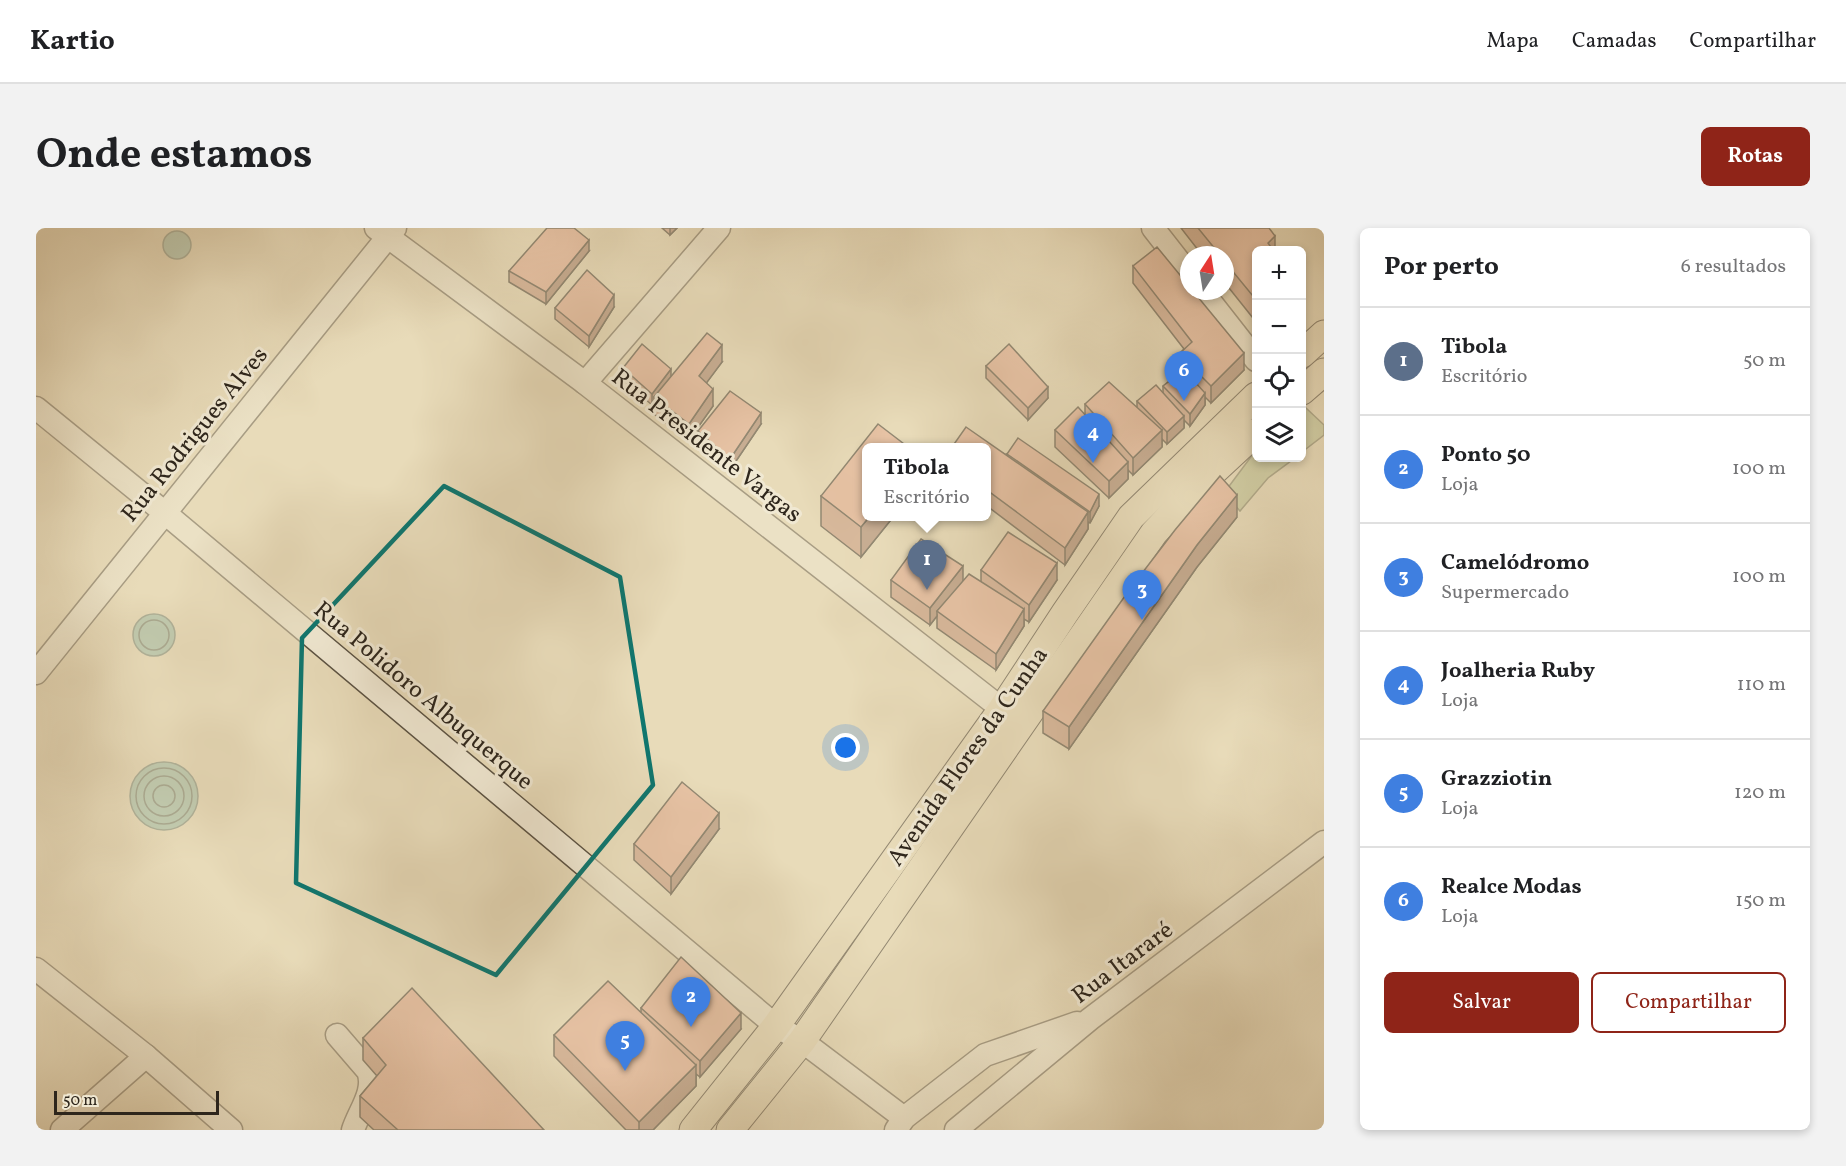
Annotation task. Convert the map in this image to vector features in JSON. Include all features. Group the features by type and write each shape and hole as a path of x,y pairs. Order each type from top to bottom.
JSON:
{"main road":[{"path":"1306,350 1324,334"},
{"path":"1306,388 1324,372"},
{"name":"Avenida Flores da Cunha","path":"693,1130 776,1026 1002,709 1131,517 1252,401"},
{"name":"Avenida Flores da Cunha","path":"730,1130 802,1041 1154,532 1201,483 1252,437"}],"street":[{"path":"585,383 719,228"},
{"path":"1153,228 1180,262"},
{"name":"Rua Presidente Vargas","path":"386,231 585,383 1002,709"},
{"name":"Rua Rodrigues Alves","path":"36,673 165,513 386,231"},
{"path":"1209,300 1252,354"},
{"name":"Rua Polidoro Albuquerque","path":"36,408 165,513 776,1026 802,1041 900,1124"},
{"name":"Rua Itararé","path":"956,1130 1090,1019 1324,842"},
{"path":"36,969 146,1056 231,1130"},
{"path":"900,1124 985,1055 1090,1019"},
{"path":"337,1035 368,1071 370,1078 370,1088 353,1130"},
{"path":"62,1130 146,1056"}],"highlighted area":[{"path":"444,486 620,577 653,785 496,975 296,883 302,638"}],"shaded area":[{"path":"1306,408 1324,425 1324,435 1306,449"},
{"path":"1252,455 1252,462 1290,462 1268,478 1240,511 1224,493"}],"water":[{"path":"177,231 187,235 191,245 187,255 177,259 167,255 163,245 167,235"},
{"path":"154,614 162,615 169,620 174,627 174,643 169,650 162,655 154,656 146,655 139,650 134,643 133,635 134,627 139,620 146,615"},
{"path":"164,762 177,765 188,772 195,783 198,796 195,809 188,820 177,827 164,830 151,827 140,820 133,809 130,796 133,783 140,772 151,765"}],"building":[{"path":"547,228 574,228 589,240 546,292 509,271"},
{"path":"1198,228 1269,228 1275,236 1268,243 1270,246 1252,246 1252,295 1234,273 1234,246 1213,246"},
{"path":"1157,247 1180,275 1180,300 1200,300 1244,353 1211,386 1179,354 1192,342 1133,266"},
{"path":"587,270 614,295 589,336 555,308"},
{"path":"707,333 722,345 699,376 713,389 689,424 654,397"},
{"path":"642,344 671,369 652,394 623,368"},
{"path":"1009,344 1048,387 1028,408 986,366"},
{"path":"1184,370 1205,393 1190,414 1163,386"},
{"path":"1109,382 1162,430 1133,458 1085,404"},
{"path":"1156,385 1184,416 1167,432 1137,401"},
{"path":"730,391 761,413 730,459 698,431"},
{"path":"1078,407 1128,462 1109,481 1055,430"},
{"path":"878,424 903,443 863,443"},
{"path":"966,427 989,443 955,443"},
{"path":"1018,438 1099,494 1090,512 1007,454"},
{"path":"862,444 862,521 866,521 861,527 821,496"},
{"path":"991,444 1088,512 1065,548 991,493"},
{"path":"1220,476 1237,495 1197,545 1069,727 1043,711 1130,589"},
{"path":"1008,532 1057,563 1029,605 981,570"},
{"path":"921,539 963,566 930,608 891,580"},
{"path":"969,574 1024,609 996,654 937,611"},
{"path":"682,782 719,813 671,877 634,844"},
{"path":"681,957 741,1013 700,1061 641,1008"},
{"path":"608,981 696,1065 639,1122 554,1035"},
{"path":"412,988 544,1130 398,1130 360,1096 386,1065 363,1038"}],"place":[{"name":"Realce Modas","path":"1184,401"},
{"name":"Joalheria Ruby","path":"1093,463"},
{"name":"Tibola","path":"927,590"},
{"name":"Camelódromo","path":"1142,620"},
{"name":"Ponto 50","path":"691,1027"},
{"name":"Grazziotin","path":"625,1071"}]}
